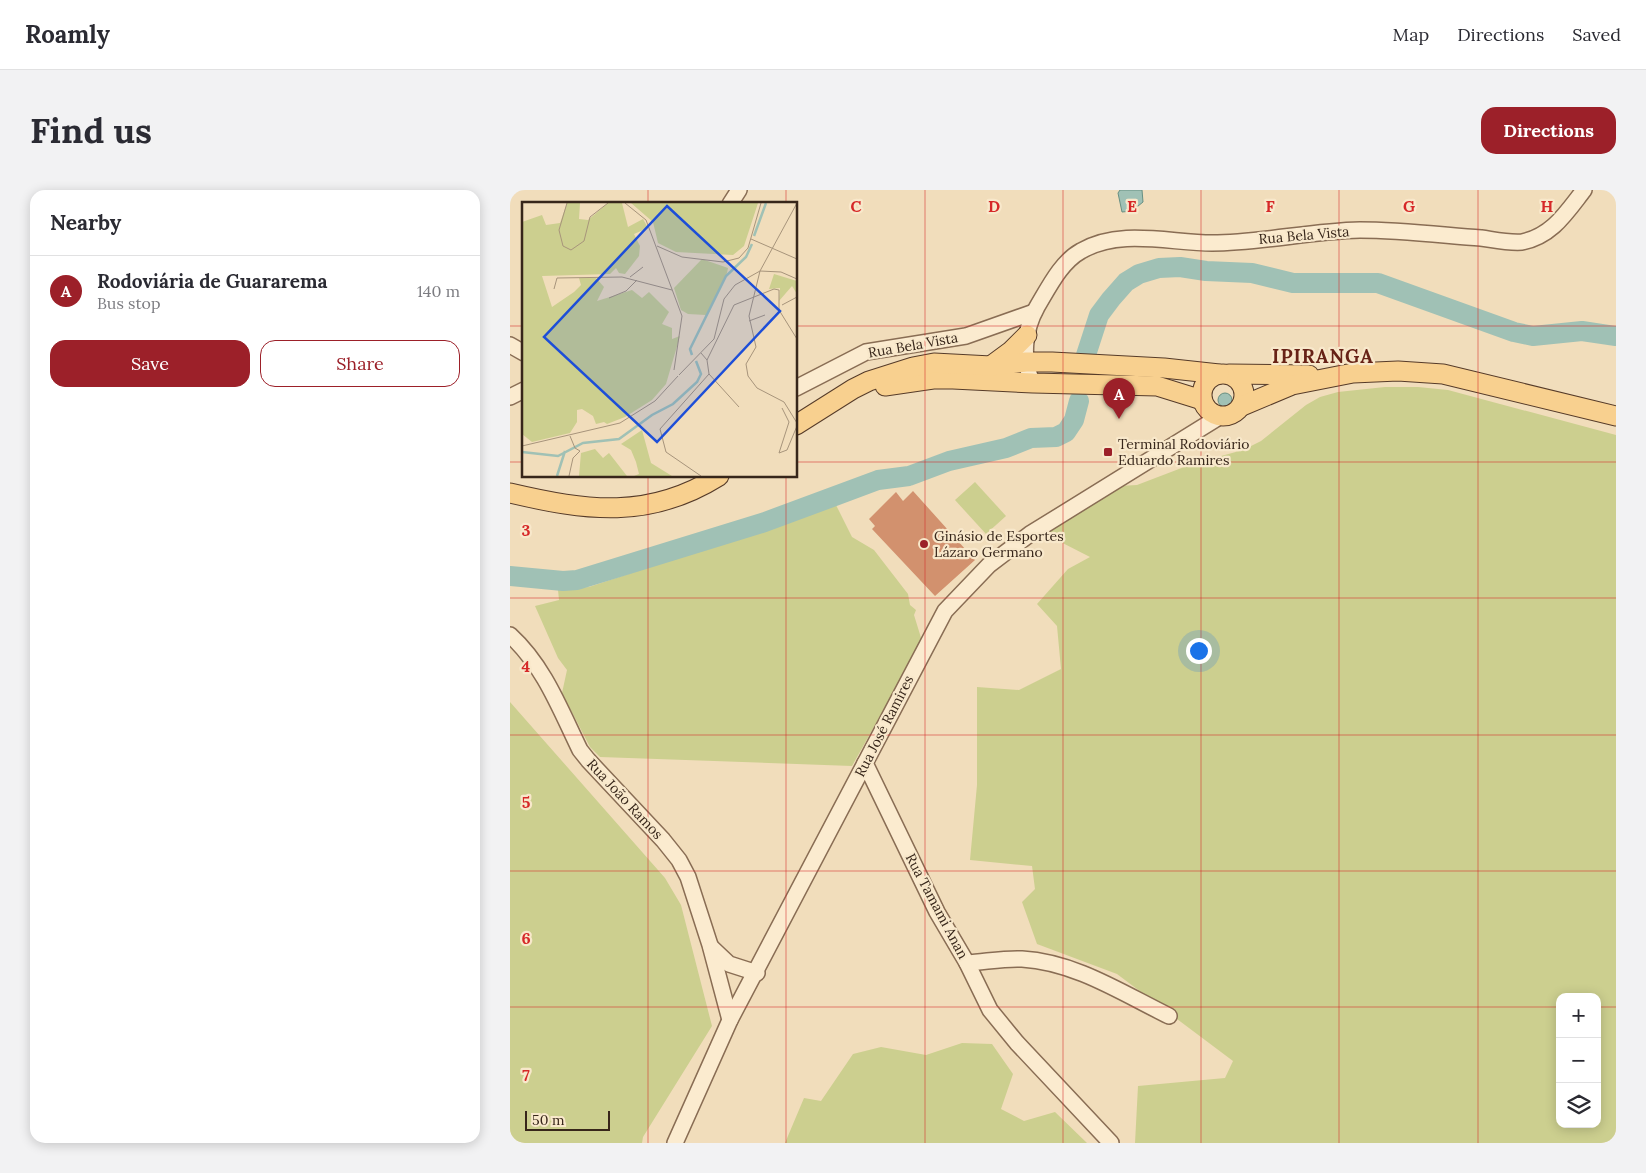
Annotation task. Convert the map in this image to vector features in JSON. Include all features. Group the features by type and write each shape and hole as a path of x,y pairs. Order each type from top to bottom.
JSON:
{"main road":[{"path":"1030,325 1039,350 1052,362"},
{"path":"990,366 1011,351 1030,325"},
{"path":"798,424 869,381 913,367 934,363 990,366 1026,362 1164,368 1224,374 1345,375 1398,371 1444,374 1616,416"},
{"path":"1242,406 1244,391 1236,378 1224,374 1205,383 1202,400 1209,412 1219,417 1230,415 1242,406 1292,385 1345,375"},
{"path":"836,402 896,383 933,379 1157,386 1202,400"},
{"path":"510,493 579,506 628,509 671,500 691,492 716,478"}],"street":[{"path":"731,202 740,190"},
{"name":"Rua Bela Vista","path":"798,387 866,352 1030,325 1066,264 1080,251 1094,245 1115,240 1148,238 1211,243 1232,242 1357,230 1522,242 1546,234 1562,219 1584,190"},
{"path":"1030,325 1026,362 1033,383"},
{"path":"510,345 522,352"},
{"path":"510,397 522,391"},
{"name":"Rua José Ramires","path":"676,1143 730,1020 757,973 945,611 978,576 1030,534 1219,417"},
{"name":"Rua João Ramos","path":"510,635 525,649 544,676 580,750 664,840 679,860 688,878 710,945 730,1020"},
{"name":"Rua Tamami Anan","path":"865,763 937,912 968,963 990,1010 1017,1043 1111,1143"},
{"name":"Rua João Ramos","path":"710,945 729,964 757,973"},
{"path":"968,963 1020,959 1067,968 1098,980 1169,1016"}],"green space":[{"path":"1385,387 1418,387 1448,390 1616,435 1616,1143 1135,1143 1138,1086 1225,1078 1233,1061 1117,974 1037,944 1022,902 1035,889 1032,866 970,860 977,785 977,687 1019,690 1061,669 1057,626 1037,604 1068,569 1090,557 1045,534 1119,486 1137,485 1192,464 1243,450 1261,441 1306,405 1320,397 1338,392"},
{"path":"975,482 1006,516 986,534 955,500"},
{"path":"836,505 852,537 874,550 908,594 910,605 916,610 914,615 922,641 852,766 600,757 590,747 562,693 567,670 558,658 535,606 559,600 558,590 589,587"},
{"path":"510,702 665,878 681,905 712,1026 643,1137 642,1143 510,1143"},
{"path":"962,1043 992,1044 1013,1074 1001,1109 1024,1121 1055,1112 1087,1143 785,1143 804,1098 821,1101 853,1054 881,1047 926,1055"}],"water":[{"path":"1120,190 1142,190 1143,202 1132,211 1122,212 1118,193"},
{"path":"1222,393 1228,393 1232,400 1228,407 1222,407 1218,403 1218,397"}],"building":[{"name":"Ginásio de Esportes Lázaro Germano","path":"913,491 975,560 935,596 872,529 875,526 869,519 896,492 903,501"}],"waterway":[{"path":"1086,355 1099,315 1126,282 1139,274 1159,268 1180,267 1206,271 1252,273 1293,283 1378,283 1514,332 1533,336 1582,331 1616,336"},
{"path":"510,576 563,581 577,580 765,522 878,480 909,476 949,461 1006,448 1031,438 1056,437 1066,432 1074,420 1079,401"}],"place":[{"name":"Rodoviária de Guararema","path":"1119,419"},
{"name":"Terminal Rodoviário Eduardo Ramires","path":"1108,452"},
{"name":"Ginásio de Esportes Lázaro Germano","path":"924,544"}],"district":[{"name":"IPIRANGA","path":"1323,356"}]}
